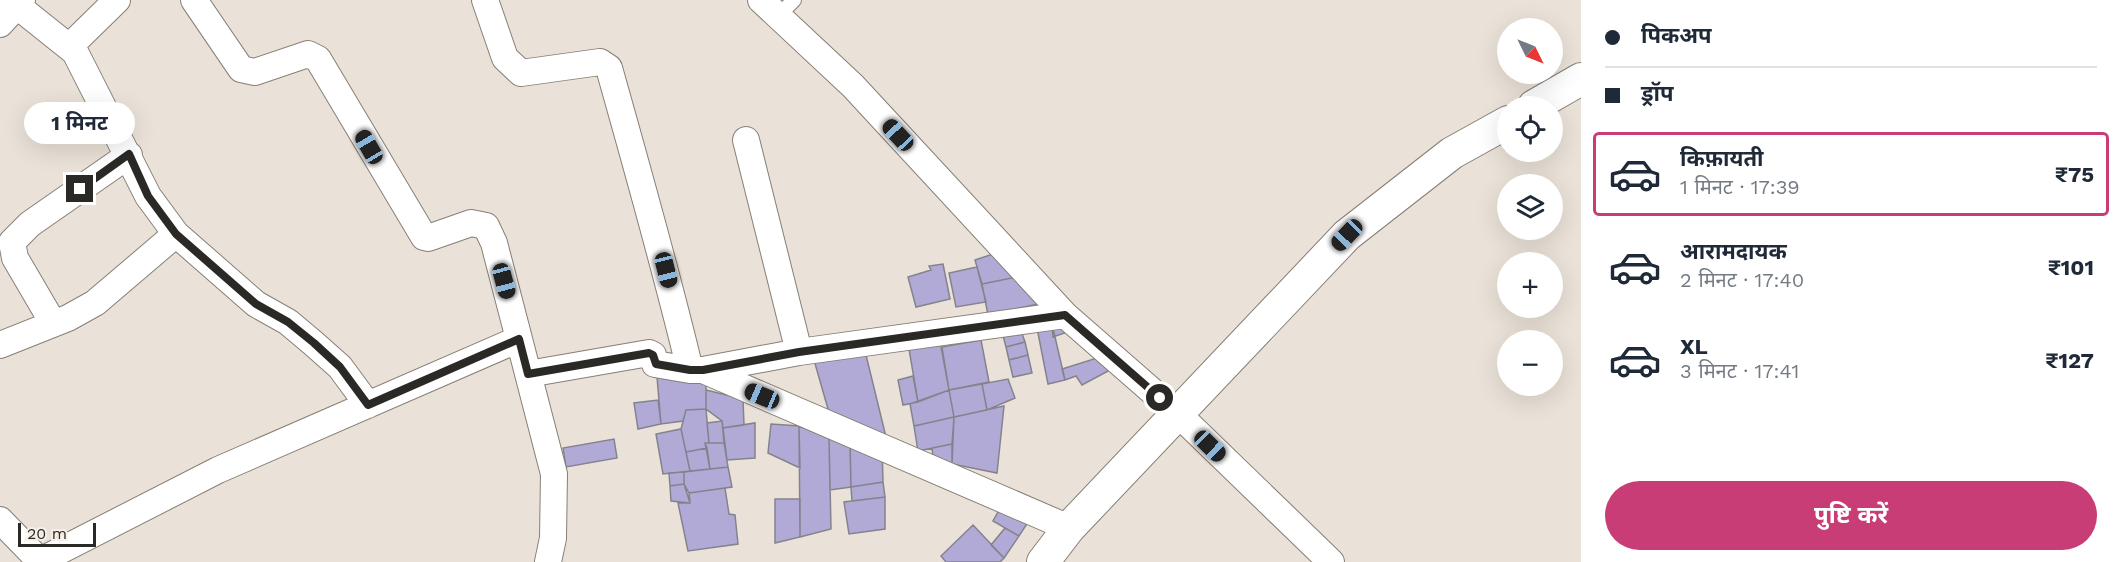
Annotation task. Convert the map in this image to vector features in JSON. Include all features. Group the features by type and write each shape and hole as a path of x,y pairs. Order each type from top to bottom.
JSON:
{"street":[{"path":"69,47 117,0"},
{"path":"194,0 241,69 255,72 308,54 318,59 424,237 428,238 471,222 486,226 494,243 554,474 553,538 548,562"},
{"path":"485,0 505,58 521,73 600,62 609,68 627,140 696,370"},
{"path":"777,5 1065,315 1176,412 1331,562"},
{"path":"12,8 75,52 129,154 148,196 176,234 256,304 288,322 314,343 340,367 368,405"},
{"path":"1552,96 1581,80"},
{"path":"1043,562 1069,528 1176,412 1347,235 1452,153 1497,128"},
{"path":"746,140 799,352"},
{"path":"53,323 15,258 12,242 30,224 129,154"},
{"path":"0,345 95,303 176,234"},
{"path":"696,370 799,352 1065,315"},
{"path":"0,520 31,558 218,470 519,339"},
{"path":"528,374 649,353 653,355 656,364 696,370 1069,528"}],"building":[{"path":"1005,250 1027,275 982,284 975,260"},
{"path":"943,264 950,299 916,307 908,277 931,270 929,266"},
{"path":"977,267 986,302 956,307 949,273"},
{"path":"1027,275 1052,301 988,315 982,284"},
{"path":"1052,324 1065,380 1048,384 1037,328"},
{"path":"1052,324 1076,329 1053,337"},
{"path":"1019,325 1025,342 1006,347 1001,328"},
{"path":"981,340 989,382 949,390 942,347"},
{"path":"940,341 949,390 918,402 909,349"},
{"path":"1025,342 1028,355 1009,360 1006,347"},
{"path":"865,351 887,441 832,423 814,360"},
{"path":"1028,355 1032,373 1013,377 1009,360"},
{"path":"1100,357 1110,370 1082,385 1076,376 1065,380 1062,369"},
{"path":"913,376 918,402 903,405 898,380"},
{"path":"657,377 706,382 706,409 686,410 683,421 661,424"},
{"path":"1008,379 1015,398 987,410 982,384"},
{"path":"982,384 987,410 954,417 949,390"},
{"path":"706,390 743,399 744,425 723,428 722,421 706,409"},
{"path":"949,390 954,417 914,426 910,404"},
{"path":"658,400 661,424 638,429 634,403"},
{"path":"1004,406 997,473 952,464 954,417"},
{"path":"706,409 709,443 705,443 707,448 686,452 681,429 686,410"},
{"path":"954,417 952,444 918,451 914,426"},
{"path":"722,421 724,443 709,443 707,423"},
{"path":"755,423 755,458 727,460 723,428"},
{"path":"771,424 799,426 800,468 768,453"},
{"path":"799,426 829,438 831,529 800,537"},
{"path":"681,429 690,471 663,474 656,434"},
{"path":"829,438 850,446 851,487 830,490"},
{"path":"614,439 617,458 566,467 563,448"},
{"path":"850,439 882,447 883,482 851,487"},
{"path":"705,443 724,443 728,467 710,469"},
{"path":"952,444 952,464 934,466 932,448"},
{"path":"707,448 710,469 690,471 686,452"},
{"path":"728,467 732,487 689,493 684,484 684,472"},
{"path":"684,472 684,484 670,486 669,473"},
{"path":"883,482 885,497 852,501 851,487"},
{"path":"684,484 690,503 671,501 670,486"},
{"path":"725,488 729,514 735,515 738,544 688,551 678,503 690,503 689,493"},
{"path":"885,497 885,529 849,534 844,502"},
{"path":"775,499 800,499 800,537 775,543"},
{"path":"1003,503 1032,516 1019,536 993,521"},
{"path":"973,525 1004,558 1000,562 946,562 941,556"},
{"path":"1005,528 1019,536 1004,558 991,545"}],"route":[{"path":"80,189 129,154 148,196 176,234 256,304 288,322 314,343 340,367 368,405 519,339 528,374 649,353 653,355 656,364 669,368 703,370 799,352 1065,315 1160,398"}]}
